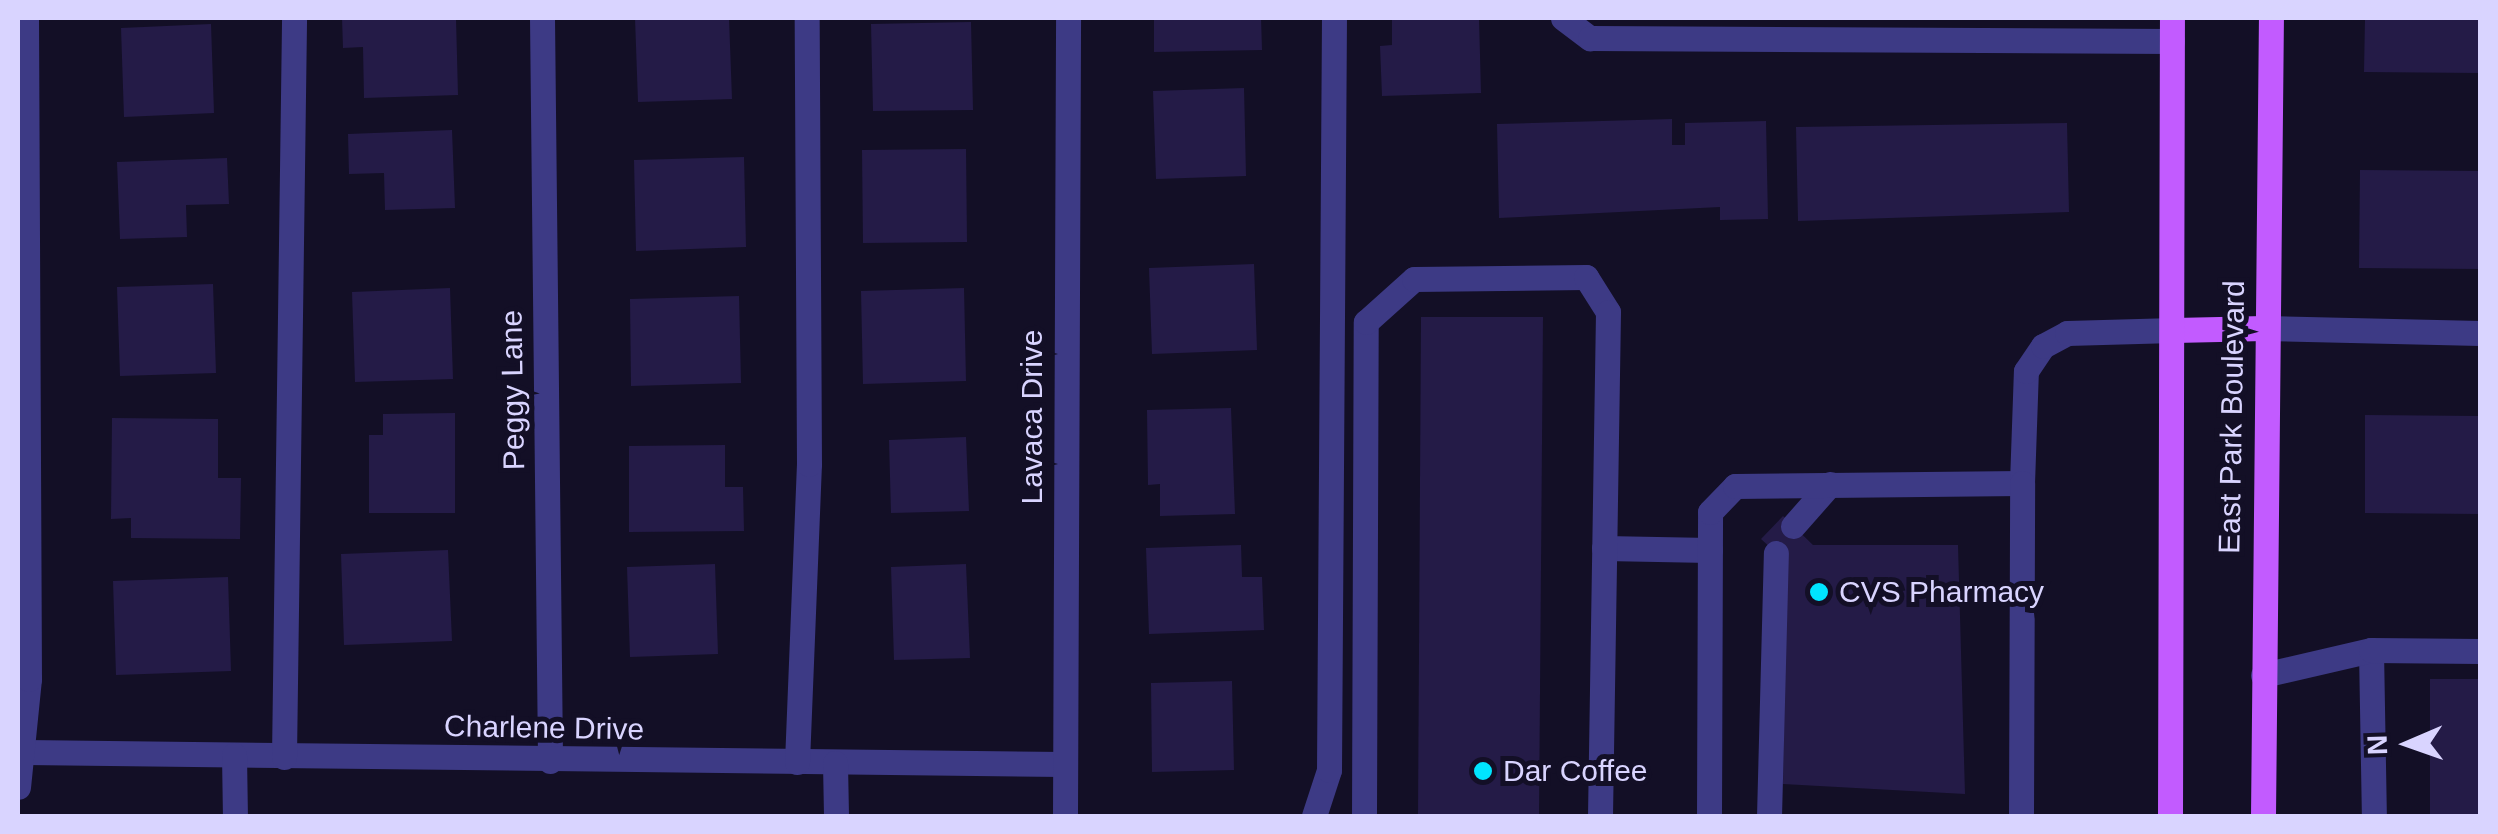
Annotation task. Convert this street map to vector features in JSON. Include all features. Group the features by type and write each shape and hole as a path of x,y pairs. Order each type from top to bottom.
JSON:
{"main road":[{"name":"East Park Boulevard","path":"2263,816 2264,328 2270,18"},
{"name":"East Park Boulevard","path":"2170,816 2172,29"},
{"path":"2174,330 2264,328"}],"street":[{"path":"18,787 25,752 26,18"},
{"path":"284,757 294,18"},
{"name":"Peggy Lane","path":"542,18 550,762"},
{"path":"798,762 809,464 807,18"},
{"name":"Lavaca Drive","path":"1064,816 1068,18"},
{"path":"1314,816 1329,770 1334,18"},
{"path":"1564,22 1590,38 2172,29"},
{"path":"1364,816 1366,322 1392,292 1414,279 1586,277 1608,312 1600,816"},
{"path":"2264,328 2480,333"},
{"path":"2021,816 2026,371 2043,346 2066,333 2174,330"},
{"path":"1709,816 1710,512 1735,486 2022,483"},
{"path":"1793,526 1830,484"},
{"path":"1604,548 1710,550"},
{"path":"1769,816 1776,553"},
{"path":"2372,650 2374,816"},
{"path":"2263,675 2372,650 2480,651"},
{"name":"Charlene Drive","path":"25,752 550,762 1063,764"},
{"path":"234,755 235,816"},
{"path":"835,763 836,816"}],"building":[{"path":"342,18 456,18 458,95 364,98 363,47 343,48"},
{"path":"635,18 729,18 732,99 638,102"},
{"path":"1154,18 1261,18 1262,50 1154,52"},
{"path":"1392,18 1479,18 1481,93 1382,96 1380,46 1392,45"},
{"path":"2365,18 2480,18 2480,73 2364,72"},
{"path":"971,22 973,110 873,111 871,24"},
{"path":"211,24 214,113 124,117 121,28"},
{"path":"1244,88 1246,176 1156,179 1153,91"},
{"path":"1672,119 1672,145 1685,145 1685,123 1766,121 1768,219 1720,220 1720,207 1499,218 1497,124"},
{"path":"2067,123 2069,212 1798,221 1796,127"},
{"path":"452,130 455,208 385,210 384,173 349,174 348,134"},
{"path":"966,149 967,242 863,243 862,150"},
{"path":"744,157 746,247 636,251 634,160"},
{"path":"227,158 229,204 186,205 187,237 120,239 117,162"},
{"path":"2360,170 2480,171 2480,269 2359,268"},
{"path":"1254,264 1257,350 1152,354 1149,268"},
{"path":"213,284 216,373 120,376 117,287"},
{"path":"450,288 453,379 355,382 352,292"},
{"path":"964,288 966,381 863,384 861,291"},
{"path":"739,296 741,383 631,386 630,299"},
{"path":"1421,317 1543,317 1539,816 1418,816"},
{"path":"1231,408 1235,514 1160,516 1160,484 1148,485 1147,410"},
{"path":"455,413 455,513 369,513 369,435 383,435 383,414"},
{"path":"2365,415 2480,416 2480,514 2365,513"},
{"path":"112,418 218,419 218,478 241,478 240,539 131,538 131,518 111,519"},
{"path":"966,437 969,511 891,513 889,440"},
{"path":"725,445 725,487 743,487 744,531 629,532 629,446"},
{"name":"CVS Pharmacy","path":"1783,516 1813,545 1958,545 1965,794 1783,784 1785,561 1761,539"},
{"path":"1241,545 1242,577 1262,577 1264,630 1149,634 1146,548"},
{"path":"448,550 452,641 344,645 341,554"},
{"path":"715,564 718,654 630,657 627,567"},
{"path":"966,564 970,658 894,660 891,567"},
{"path":"228,577 231,671 116,675 113,581"},
{"path":"2430,679 2480,679 2480,816 2430,816"},
{"path":"1232,681 1234,770 1152,772 1151,683"}],"place":[{"name":"CVS Pharmacy","path":"1819,592"},
{"name":"Dar Coffee","path":"1483,771"}]}
